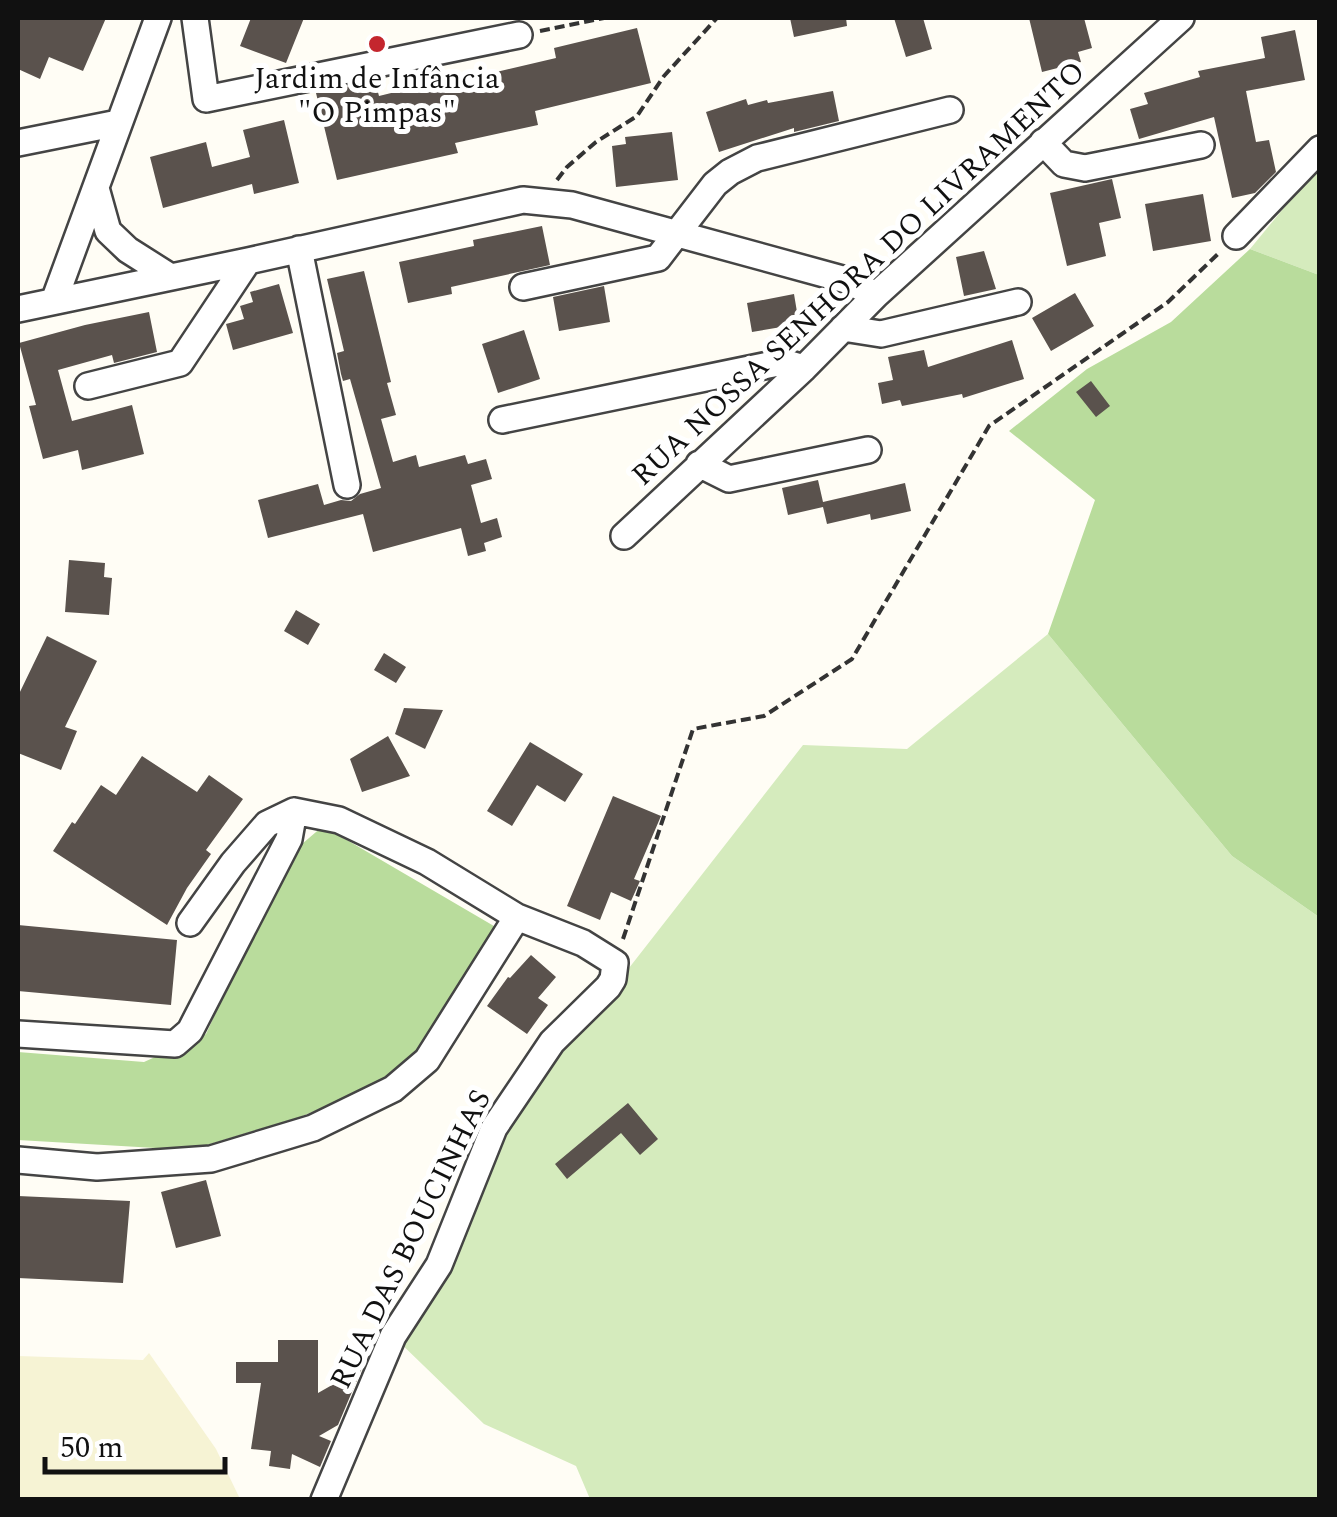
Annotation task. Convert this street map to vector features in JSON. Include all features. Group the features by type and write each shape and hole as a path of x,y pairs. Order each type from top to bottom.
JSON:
{"street":[{"path":"54,301 158,18"},
{"path":"195,18 206,100 519,36"},
{"name":"RUA NOSSA SENHORA DO LIVRAMENTO","path":"624,536 876,295 1180,18"},
{"path":"523,287 658,258 715,184 745,163 950,110"},
{"path":"18,143 118,123"},
{"path":"1043,142 1064,164 1085,168 1201,145"},
{"path":"1236,236 1320,148"},
{"path":"96,188 108,231 128,250 169,276"},
{"path":"18,309 523,200 572,204 846,280 876,295"},
{"path":"298,248 347,485"},
{"path":"88,386 180,363 248,262"},
{"path":"844,328 881,334 1018,302"},
{"path":"502,420 783,362 804,368"},
{"path":"699,464 729,479 868,450"},
{"path":"190,923 232,863 267,824 294,811 339,820 357,828 427,862 517,918 583,943 615,963"},
{"path":"18,1034 175,1044 190,1031 289,839 294,811"},
{"path":"18,1160 97,1167 211,1158 313,1128 375,1098 393,1089 427,1060 517,918"},
{"name":"RUA DAS BOUCINHAS","path":"324,1500 393,1336 439,1266 494,1128 552,1042 608,988 615,963"}],"path":[{"path":"519,36 604,18"},
{"path":"547,202 553,185 567,167 596,142 637,116 664,76 717,18"},
{"path":"615,963 693,729 764,716 852,659 989,426 1168,302 1236,236"}],"shaded area":[{"path":"149,1353 216,1449 240,1499 18,1499 18,1356 143,1360"}],"green space":[{"path":"1319,165 1319,275 1250,249"},
{"path":"1250,249 1319,275 1319,917 1232,856 1048,634 1095,500 1009,431 1087,369 1171,322"},
{"path":"1048,634 1232,856 1319,917 1319,1499 590,1499 576,1466 484,1424 393,1336 494,1128 611,998 629,968 803,745 907,749"},
{"path":"323,826 499,929 415,1056 389,1080 300,1117 190,1150 18,1140 18,1052 144,1062 206,1034 288,856"}],"building":[{"path":"18,18 106,18 83,71 49,57 40,79 18,69"},
{"path":"251,18 304,18 286,63 240,46"},
{"path":"790,18 846,18 847,26 794,37"},
{"path":"894,18 923,18 932,49 906,57"},
{"path":"1029,18 1084,18 1092,48 1078,52 1081,62 1042,72"},
{"path":"637,28 651,83 535,111 538,125 455,143 458,153 337,180 316,93 375,81 379,96 440,81 441,85 556,58 554,48"},
{"path":"1295,30 1305,80 1246,91 1256,142 1269,140 1276,172 1255,193 1232,198 1214,117 1139,139 1130,109 1148,104 1144,93 1200,77 1198,71 1265,58 1261,37"},
{"path":"833,91 839,121 794,132 794,128 719,152 706,112 746,99 748,105"},
{"path":"284,120 299,183 254,194 252,184 163,208 150,157 206,142 212,167 250,157 243,130"},
{"path":"672,132 678,180 616,187 612,146 626,144 625,137"},
{"path":"1112,179 1121,218 1099,223 1106,256 1067,266 1050,193"},
{"path":"1203,194 1211,241 1153,251 1145,204"},
{"path":"542,226 550,265 451,287 452,294 408,303 399,262 474,246 473,240"},
{"path":"984,251 996,289 964,296 956,257"},
{"path":"364,271 391,382 387,383 396,415 381,419 393,462 416,455 419,467 465,455 468,464 486,459 492,479 471,485 481,523 497,518 502,537 484,543 486,551 468,556 461,528 373,552 363,514 268,538 258,500 318,484 324,505 351,501 381,488 350,379 343,381 341,374 337,353 344,351 327,279"},
{"path":"279,284 293,333 233,350 226,324 244,319 240,306 253,302 250,292"},
{"path":"604,286 610,322 559,331 553,297"},
{"path":"1075,293 1094,326 1051,351 1032,318"},
{"path":"794,294 799,324 752,332 747,303"},
{"path":"149,312 157,352 114,363 112,355 58,370 72,421 132,405 144,454 82,470 78,450 43,459 29,406 36,405 19,343"},
{"path":"524,330 540,379 498,393 482,344"},
{"path":"1012,340 1024,379 963,398 962,394 902,406 900,400 882,404 878,383 893,380 888,357 924,350 928,367"},
{"path":"1091,381 1110,406 1096,417 1076,392"},
{"path":"818,480 823,502 905,483 911,511 871,520 870,514 827,524 823,507 788,515 782,488"},
{"path":"69,560 105,563 104,577 112,578 109,615 65,612"},
{"path":"296,610 320,624 308,645 284,631"},
{"path":"47,636 97,661 65,727 77,731 61,770 18,753 18,696"},
{"path":"384,653 406,667 396,683 374,670"},
{"path":"404,708 443,710 425,749 395,734"},
{"path":"388,736 410,776 362,792 350,759"},
{"path":"530,742 583,774 565,802 537,785 512,826 487,811"},
{"path":"142,756 197,792 209,775 243,799 206,850 211,854 167,925 53,851 101,785 116,795"},
{"path":"613,796 661,816 634,879 640,881 631,901 611,892 600,920 567,906"},
{"path":"18,925 177,940 171,1005 18,991"},
{"path":"531,955 556,977 538,998 548,1005 527,1034 487,1006 508,977"},
{"path":"628,1103 658,1139 640,1155 621,1133 567,1179 555,1164"},
{"path":"206,1180 221,1236 176,1248 161,1192"},
{"path":"18,1196 130,1201 123,1283 18,1278"},
{"path":"278,1340 318,1340 318,1393 362,1368 338,1425 319,1436 331,1441 320,1467 292,1454 290,1469 269,1466 271,1451 251,1449 261,1383 236,1383 236,1362 278,1362"}],"place":[{"name":"Jardim de Infância \"O Pimpas\"","path":"377,44"}]}
